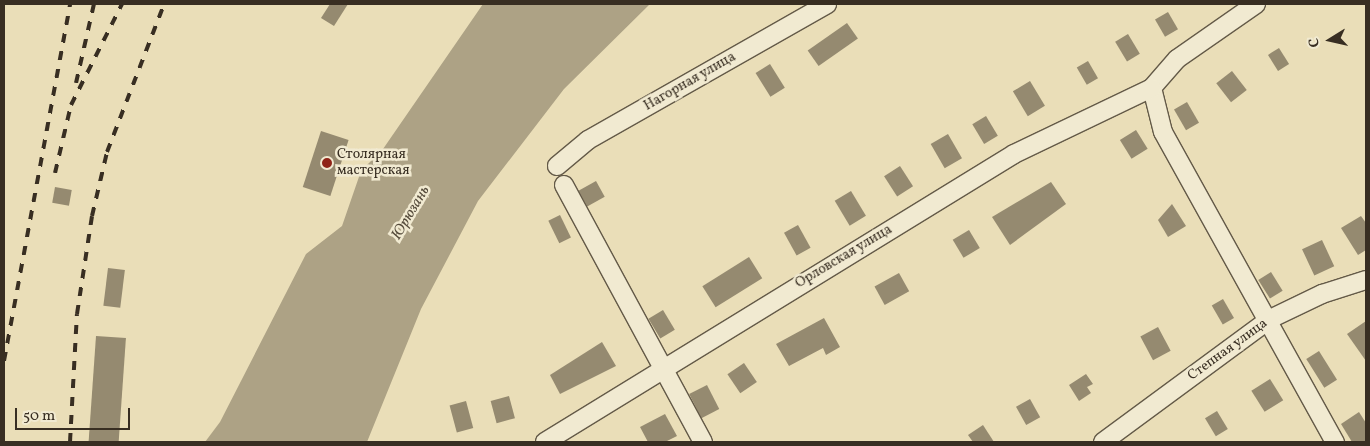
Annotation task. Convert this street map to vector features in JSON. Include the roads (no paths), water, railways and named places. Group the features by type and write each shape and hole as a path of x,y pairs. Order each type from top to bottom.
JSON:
{"street":[{"name":"Нагорная улица","path":"557,166 588,140 827,4"},
{"path":"1256,4 1177,59 1152,88 1163,132 1270,319 1335,442"},
{"name":"Орловская улица","path":"545,442 662,368 1014,154 1152,88"},
{"path":"564,185 703,442"},
{"name":"Степная улица","path":"1103,442 1270,319 1322,294 1366,280"}],"water":[{"name":"Юрюзань","path":"483,4 650,4 564,89 478,201 421,309 367,442 205,442 220,422 306,254 342,226 361,171 383,149"}],"railway":[{"path":"4,361 70,4"},
{"path":"76,83 94,4"},
{"path":"55,173 71,105 122,4"},
{"path":"70,442 77,314 92,216 107,152 164,4"}],"place":[{"name":"Столярная мастерская","path":"327,163"}]}
